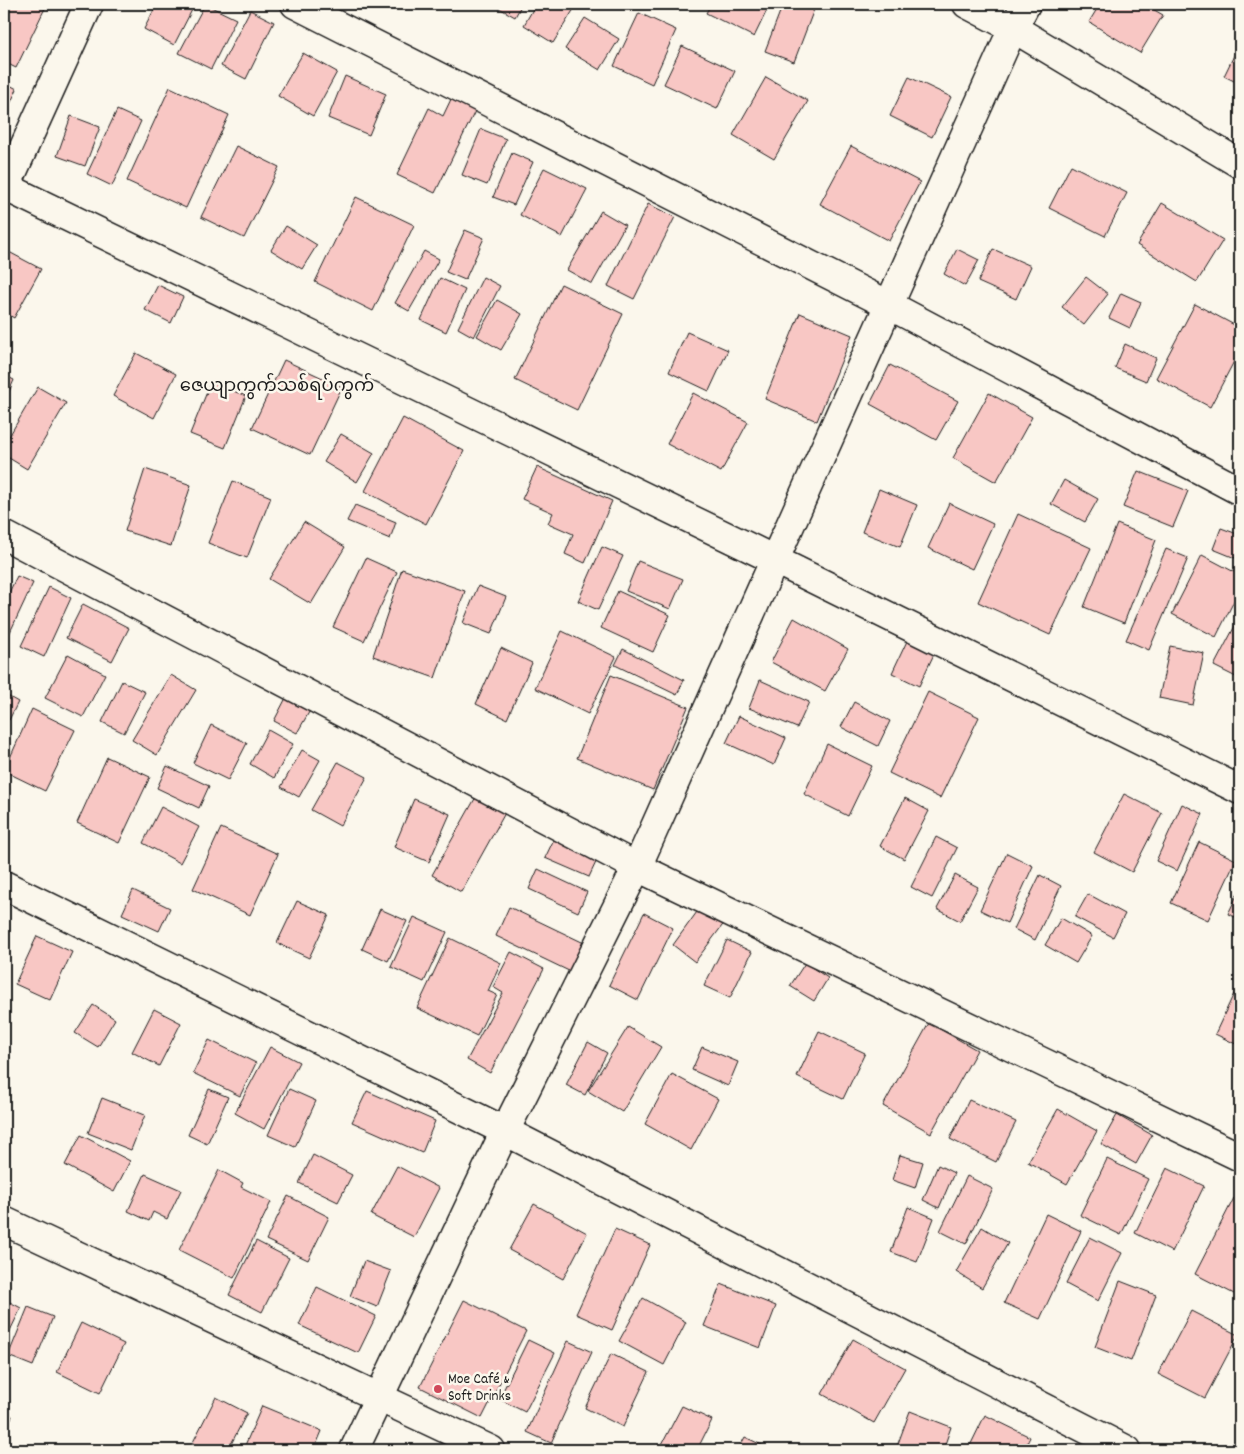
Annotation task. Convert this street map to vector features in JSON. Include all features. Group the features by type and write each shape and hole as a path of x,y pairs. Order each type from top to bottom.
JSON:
{"street":[{"path":"89,4 4,188 775,560 1240,790"},
{"path":"295,4 889,304 1240,491"},
{"path":"967,4 1013,28 1240,164"},
{"path":"354,1450 505,1132 638,867 1013,28 1026,4"},
{"path":"4,535 638,867 1240,1157"},
{"path":"4,885 505,1132 1127,1450"},
{"path":"4,1221 491,1450"}],"building":[{"path":"4,4 47,4 16,68 4,62"},
{"path":"157,4 195,4 174,45 144,29"},
{"path":"205,4 236,19 211,69 179,53"},
{"path":"492,4 522,4 515,17"},
{"path":"536,4 577,4 553,43 524,25"},
{"path":"711,4 770,4 754,37 706,13"},
{"path":"783,4 816,4 794,62 765,51"},
{"path":"1100,4 1144,4 1163,15 1140,53 1089,22"},
{"path":"250,10 274,22 246,79 221,66"},
{"path":"639,13 676,30 652,84 614,66"},
{"path":"585,18 619,39 600,70 565,49"},
{"path":"1240,43 1240,84 1224,76"},
{"path":"682,46 735,71 717,109 664,84"},
{"path":"303,53 337,72 313,116 278,96"},
{"path":"345,76 386,94 369,135 328,118"},
{"path":"766,77 808,101 774,159 733,135"},
{"path":"909,77 951,97 932,137 890,116"},
{"path":"4,82 17,89 4,117"},
{"path":"170,87 229,115 186,208 127,181"},
{"path":"453,95 477,107 435,193 397,175 429,108 443,116"},
{"path":"117,110 141,121 112,186 87,174"},
{"path":"71,116 100,127 85,166 57,156"},
{"path":"481,129 506,139 487,185 462,175"},
{"path":"236,146 279,167 244,238 201,217"},
{"path":"851,146 920,182 889,241 820,204"},
{"path":"512,153 533,162 514,205 493,197"},
{"path":"1071,165 1127,193 1105,236 1049,208"},
{"path":"544,168 587,189 562,237 520,215"},
{"path":"356,197 414,225 373,311 315,282"},
{"path":"1162,203 1223,240 1197,282 1137,245"},
{"path":"648,204 675,217 634,299 608,286"},
{"path":"601,211 625,225 592,284 567,270"},
{"path":"286,226 317,245 302,269 271,250"},
{"path":"465,230 484,238 465,280 446,272"},
{"path":"957,249 979,260 965,286 944,274"},
{"path":"993,249 1031,266 1016,299 978,282"},
{"path":"424,251 439,259 409,311 395,303"},
{"path":"9,252 41,269 14,318 4,312 4,262"},
{"path":"483,277 500,286 474,337 458,328"},
{"path":"1086,277 1108,294 1084,325 1062,307"},
{"path":"440,278 465,290 446,332 421,320"},
{"path":"561,284 623,314 577,410 515,380"},
{"path":"158,285 183,297 171,323 145,310"},
{"path":"1121,293 1141,302 1130,328 1109,318"},
{"path":"497,300 522,314 501,350 477,336"},
{"path":"1195,304 1240,328 1240,350 1210,407 1156,378"},
{"path":"800,313 852,335 817,421 765,399"},
{"path":"687,332 728,350 709,391 669,372"},
{"path":"1125,344 1156,358 1146,381 1115,368"},
{"path":"136,353 176,374 154,418 113,396"},
{"path":"284,360 342,387 310,455 252,428"},
{"path":"890,365 958,401 936,440 870,404"},
{"path":"4,375 14,380 4,403"},
{"path":"211,382 246,396 225,448 190,434"},
{"path":"38,387 66,403 27,469 4,455 4,445"},
{"path":"693,393 748,422 721,472 667,444"},
{"path":"989,393 1032,417 996,482 953,458"},
{"path":"403,418 464,451 426,524 365,491"},
{"path":"341,434 374,453 357,482 324,462"},
{"path":"537,467 612,501 585,563 565,554 573,534 548,523 553,513 522,499"},
{"path":"145,469 191,485 171,546 125,531"},
{"path":"1138,471 1188,491 1173,527 1123,507"},
{"path":"1064,480 1098,499 1085,522 1051,504"},
{"path":"233,481 271,497 247,558 208,543"},
{"path":"879,489 917,505 900,547 862,532"},
{"path":"949,503 993,524 972,569 928,548"},
{"path":"355,505 396,522 390,539 347,521"},
{"path":"1018,514 1091,548 1050,635 978,602"},
{"path":"304,522 345,547 311,604 269,579"},
{"path":"1117,524 1156,540 1124,623 1084,607"},
{"path":"1221,528 1240,535 1240,560 1213,549"},
{"path":"602,547 623,556 598,610 578,601"},
{"path":"1166,549 1188,558 1149,650 1126,640"},
{"path":"1202,555 1240,575 1240,589 1216,637 1172,614"},
{"path":"366,558 397,572 364,641 333,627"},
{"path":"638,561 683,579 670,609 626,591"},
{"path":"402,569 465,591 435,678 373,656"},
{"path":"17,576 33,583 4,645 4,603"},
{"path":"478,586 506,597 491,634 463,623"},
{"path":"49,587 71,598 44,657 21,646"},
{"path":"618,591 670,615 653,652 601,628"},
{"path":"83,604 129,628 112,661 66,638"},
{"path":"794,618 848,649 825,691 771,662"},
{"path":"1237,622 1240,624 1240,679 1214,666"},
{"path":"562,631 616,657 588,714 535,688"},
{"path":"907,641 934,654 919,686 892,673"},
{"path":"1170,646 1204,653 1193,705 1159,698"},
{"path":"501,648 532,663 507,719 476,704"},
{"path":"623,649 684,680 677,695 615,665"},
{"path":"68,654 105,674 83,717 45,698"},
{"path":"171,675 196,690 157,755 132,740"},
{"path":"611,675 688,707 653,790 577,758"},
{"path":"760,680 809,702 797,728 749,708"},
{"path":"122,681 145,692 124,733 102,722"},
{"path":"928,692 979,717 940,798 889,773"},
{"path":"4,694 18,702 9,720 4,718"},
{"path":"288,694 312,707 297,733 274,721"},
{"path":"854,702 890,721 878,746 841,727"},
{"path":"32,709 75,730 45,791 4,771"},
{"path":"739,716 786,738 774,765 726,743"},
{"path":"211,725 247,743 228,780 193,763"},
{"path":"268,730 293,744 274,778 250,764"},
{"path":"827,744 872,766 848,816 804,794"},
{"path":"302,750 320,760 299,797 281,787"},
{"path":"107,757 150,777 119,843 77,823"},
{"path":"338,762 367,777 340,826 311,810"},
{"path":"167,766 209,786 199,808 157,788"},
{"path":"481,788 510,804 461,892 432,875"},
{"path":"1124,794 1162,813 1132,872 1094,852"},
{"path":"905,798 929,811 904,859 880,846"},
{"path":"414,799 450,814 429,862 394,847"},
{"path":"1182,804 1203,814 1177,871 1156,861"},
{"path":"161,807 199,827 180,863 143,843"},
{"path":"221,828 278,854 250,915 193,889"},
{"path":"555,837 598,858 589,877 545,858"},
{"path":"936,837 957,848 932,898 911,887"},
{"path":"1199,842 1236,860 1208,920 1171,903"},
{"path":"1007,853 1033,866 1007,923 980,910"},
{"path":"538,869 587,892 578,912 529,889"},
{"path":"955,875 978,887 960,921 937,909"},
{"path":"1040,875 1061,886 1035,940 1014,929"},
{"path":"1240,889 1240,919 1228,914"},
{"path":"133,890 170,908 159,931 122,914"},
{"path":"1088,894 1125,914 1113,937 1075,917"},
{"path":"297,901 329,915 309,958 277,943"},
{"path":"702,905 725,922 695,962 673,945"},
{"path":"509,907 584,943 571,972 496,936"},
{"path":"380,909 407,921 388,961 362,949"},
{"path":"644,913 673,928 638,1000 609,985"},
{"path":"414,917 447,932 424,982 391,967"},
{"path":"1061,918 1092,936 1076,963 1045,945"},
{"path":"37,936 72,952 50,1000 15,984"},
{"path":"450,938 501,963 488,991 497,995 477,1036 417,1008"},
{"path":"727,940 752,952 730,998 704,986"},
{"path":"511,952 544,969 490,1073 467,1060 503,993 493,987"},
{"path":"805,963 828,978 814,1001 790,986"},
{"path":"1238,985 1240,986 1240,1046 1215,1034"},
{"path":"93,1005 115,1019 98,1047 75,1033"},
{"path":"154,1009 181,1023 159,1066 132,1052"},
{"path":"929,1023 977,1050 931,1133 883,1106"},
{"path":"628,1027 661,1047 622,1112 588,1091"},
{"path":"819,1031 865,1053 843,1099 797,1077"},
{"path":"209,1040 256,1063 240,1096 193,1073"},
{"path":"588,1042 607,1053 585,1095 566,1085"},
{"path":"270,1047 299,1062 264,1129 235,1113"},
{"path":"702,1047 738,1062 728,1086 692,1070"},
{"path":"672,1074 718,1099 691,1150 645,1124"},
{"path":"209,1089 228,1097 207,1144 188,1135"},
{"path":"289,1089 316,1101 295,1147 268,1135"},
{"path":"367,1091 435,1121 422,1153 352,1122"},
{"path":"102,1098 145,1115 131,1150 88,1133"},
{"path":"969,1100 1016,1122 996,1162 950,1139"},
{"path":"1058,1109 1097,1131 1067,1184 1028,1162"},
{"path":"1117,1115 1152,1135 1136,1164 1101,1144"},
{"path":"81,1135 130,1161 114,1192 65,1165"},
{"path":"313,1155 352,1175 338,1202 299,1183"},
{"path":"900,1155 923,1162 915,1188 892,1180"},
{"path":"1107,1159 1148,1179 1121,1235 1080,1215"},
{"path":"938,1165 954,1173 939,1208 923,1200"},
{"path":"397,1166 439,1188 414,1237 371,1215"},
{"path":"1167,1168 1204,1186 1172,1252 1135,1233"},
{"path":"219,1170 243,1183 241,1187 271,1202 234,1278 179,1250"},
{"path":"145,1174 181,1190 167,1219 153,1212 149,1221 128,1211"},
{"path":"967,1176 993,1189 966,1244 940,1231"},
{"path":"288,1196 329,1217 308,1260 266,1240"},
{"path":"1234,1198 1240,1201 1240,1297 1195,1274"},
{"path":"534,1204 587,1233 563,1279 509,1250"},
{"path":"908,1207 934,1218 917,1262 891,1252"},
{"path":"1046,1214 1081,1231 1040,1319 1004,1303"},
{"path":"982,1227 1008,1243 982,1288 956,1272"},
{"path":"615,1229 650,1245 612,1330 576,1314"},
{"path":"1090,1237 1122,1253 1098,1301 1066,1284"},
{"path":"256,1241 289,1258 262,1312 229,1295"},
{"path":"364,1261 391,1271 377,1307 350,1296"},
{"path":"1120,1281 1156,1295 1131,1361 1095,1347"},
{"path":"721,1284 776,1306 760,1348 704,1326"},
{"path":"317,1287 376,1316 358,1353 299,1325"},
{"path":"643,1298 686,1322 664,1365 619,1341"},
{"path":"4,1299 21,1308 5,1341 4,1340"},
{"path":"464,1300 526,1331 482,1418 420,1387"},
{"path":"28,1307 53,1317 33,1366 8,1356"},
{"path":"1191,1311 1238,1335 1205,1398 1158,1374"},
{"path":"81,1323 124,1344 100,1393 57,1372"},
{"path":"853,1339 905,1368 874,1423 822,1394"},
{"path":"528,1340 555,1353 525,1412 499,1399"},
{"path":"568,1341 592,1352 551,1443 527,1432"},
{"path":"611,1354 649,1372 623,1427 585,1408"},
{"path":"216,1397 247,1413 228,1450 189,1450"},
{"path":"262,1406 322,1431 314,1450 243,1450"},
{"path":"682,1406 712,1420 697,1450 659,1450"},
{"path":"910,1411 951,1427 943,1450 896,1449"},
{"path":"4,1412 12,1416 4,1435"},
{"path":"985,1415 1030,1437 1024,1450 968,1450"},
{"path":"745,1437 772,1450 738,1450"}],"place":[{"name":"Moe Café & Soft Drinks","path":"438,1389"}],"district":[{"name":"ဇေယျာကွက်သစ်ရပ်ကွက်","path":"277,387"}]}
